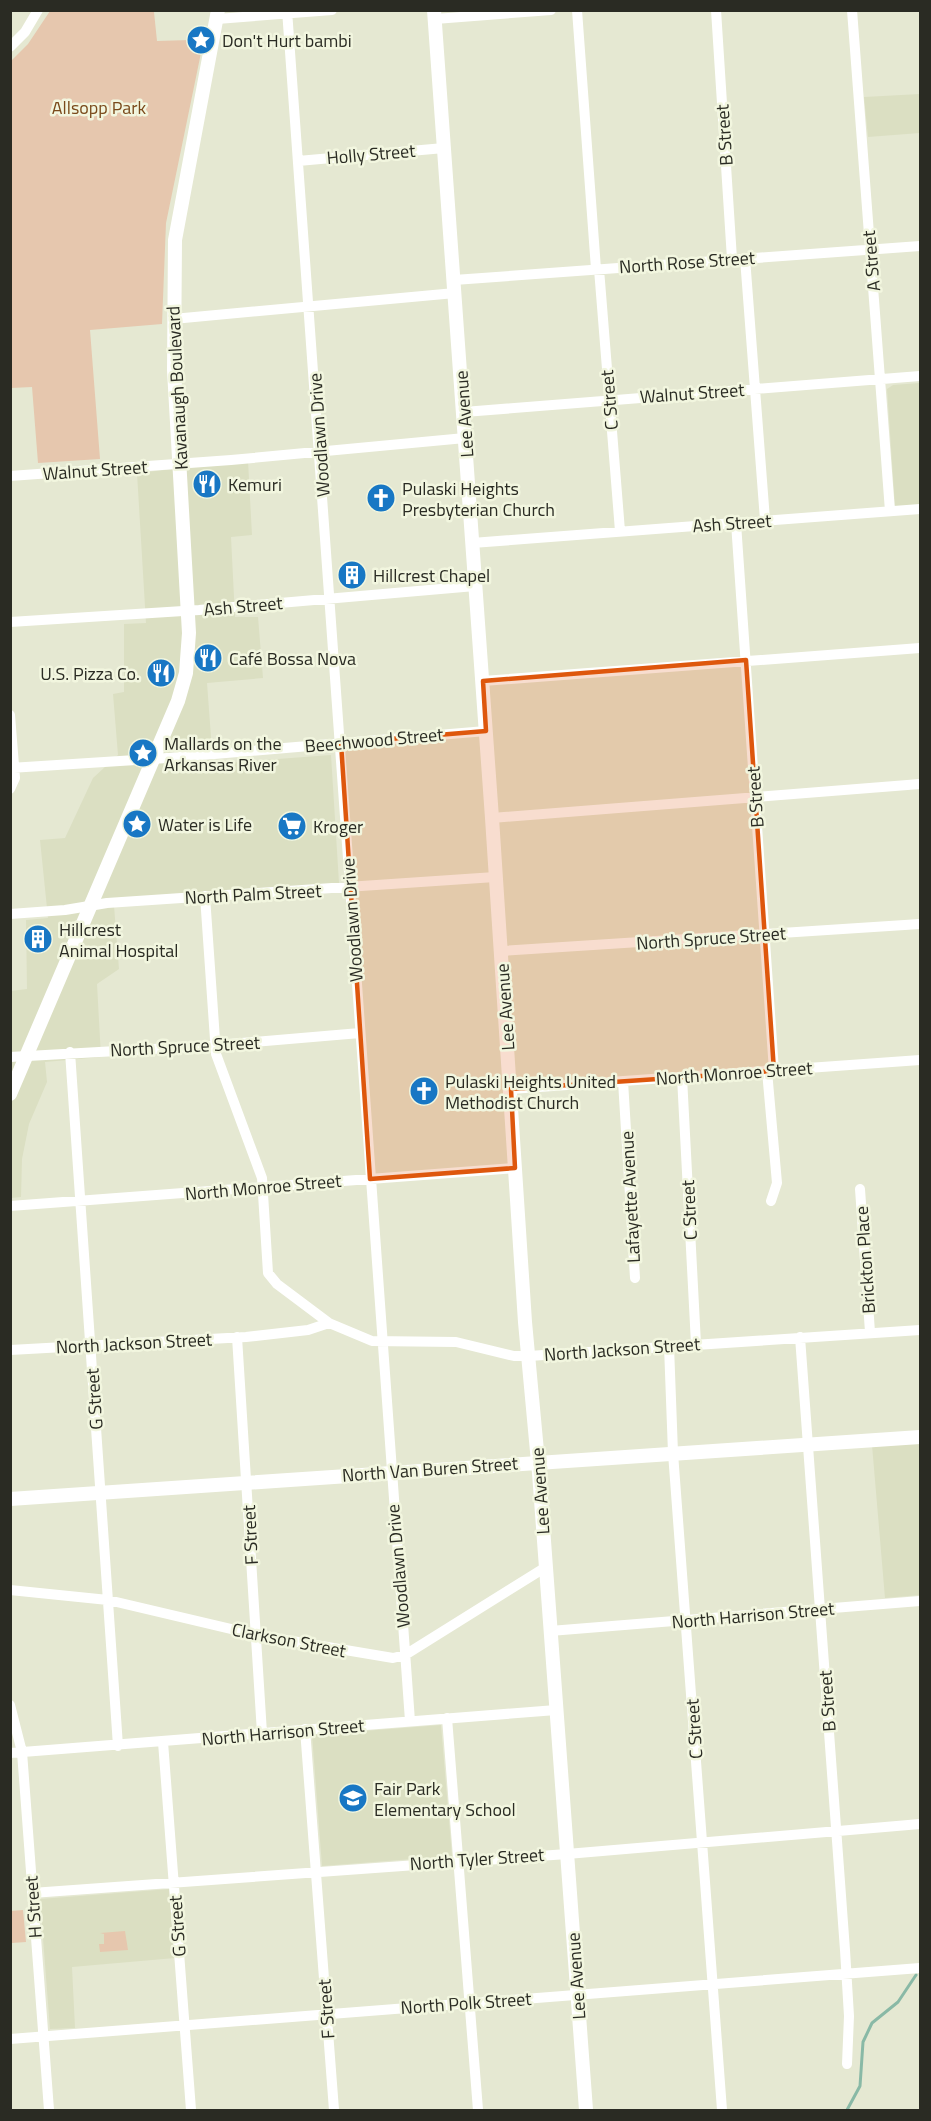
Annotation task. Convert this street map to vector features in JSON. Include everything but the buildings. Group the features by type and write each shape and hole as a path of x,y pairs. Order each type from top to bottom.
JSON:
{"street":[{"path":"10,47 25,32 38,10"},
{"path":"218,15 332,10"},
{"path":"435,15 551,10"},
{"name":"C Street","path":"577,10 620,531"},
{"name":"B Street","path":"716,10 732,259"},
{"name":"A Street","path":"852,10 890,511"},
{"name":"Woodlawn Drive","path":"287,13 331,598 390,1471 410,1721"},
{"name":"Kavanaugh Boulevard","path":"10,1094 154,759 184,682 188,653 188,611 173,319 177,223 218,15"},
{"name":"Lee Avenue","path":"435,15 515,1168 586,2110"},
{"name":"Holly Street","path":"298,161 444,148"},
{"name":"North Rose Street","path":"173,319 309,308 597,269 921,246"},
{"path":"745,258 765,520"},
{"name":"Walnut Street","path":"464,412 921,376"},
{"name":"Walnut Street","path":"10,476 180,464 465,438"},
{"name":"Ash Street","path":"472,543 921,509"},
{"name":"B Street","path":"736,522 765,935 777,1183 771,1201"},
{"name":"Ash Street","path":"10,622 188,611 475,586"},
{"path":"483,681 921,648"},
{"path":"10,716 15,778 10,789"},
{"name":"Beechwood Street","path":"13,768 154,759 486,731"},
{"path":"492,818 921,784"},
{"name":"North Palm Street","path":"10,914 205,896 495,877"},
{"name":"North Jackson Street","path":"205,896 215,1045 259,1167 270,1277 329,1323 372,1341 456,1342 514,1356 921,1330"},
{"name":"North Spruce Street","path":"501,951 921,924"},
{"name":"North Spruce Street","path":"10,1057 215,1045 360,1033"},
{"name":"G Street","path":"70,1052 118,1746"},
{"name":"North Monroe Street","path":"511,1089 921,1060"},
{"name":"C Street","path":"682,1077 696,1344"},
{"name":"Lafayette Avenue","path":"623,1081 635,1278"},
{"name":"North Monroe Street","path":"10,1206 515,1168"},
{"name":"Brickton Place","path":"860,1189 870,1332"},
{"name":"North Jackson Street","path":"10,1350 237,1337 308,1330 329,1323"},
{"name":"F Street","path":"237,1337 262,1732"},
{"name":"B Street","path":"800,1337 846,1974 847,2064"},
{"name":"C Street","path":"669,1346 673,1453 722,2110"},
{"name":"North Van Buren Street","path":"10,1499 390,1471 921,1437"},
{"name":"Clarkson Street","path":"10,1590 108,1600 256,1635 393,1658 405,1655 546,1567"},
{"name":"North Harrison Street","path":"550,1631 921,1601"},
{"name":"H Street","path":"10,1705 32,1893 49,2110"},
{"name":"North Harrison Street","path":"16,1753 556,1710"},
{"path":"447,1718 478,2110"},
{"name":"F Street","path":"305,1729 334,2110"},
{"name":"G Street","path":"163,1742 191,2110"},
{"name":"North Tyler Street","path":"32,1893 567,1854 635,1846 702,1843 921,1824"},
{"name":"North Polk Street","path":"10,2039 921,1968"}],"highlighted area":[{"path":"746,660 774,1071 511,1089 515,1168 370,1179 341,743 486,731 483,681"}],"shaded area":[{"path":"920,94 920,133 868,137 864,97"},
{"path":"920,383 920,505 895,507 887,389 893,385"},
{"path":"248,461 252,535 231,537 235,617 258,617 263,678 207,683 213,764 331,755 339,883 114,906 119,969 97,984 101,1057 45,1062 47,1082 29,1124 22,1159 21,1197 11,1198 11,991 27,989 26,920 48,918 40,840 65,838 93,778 118,755 113,694 124,692 124,624 146,623 137,473"},
{"path":"920,1443 920,1595 885,1598 872,1445"},
{"path":"441,1725 452,1856 322,1866 312,1735"},
{"path":"170,1889 175,1958 72,1967 75,2028 50,2029 40,1899"}],"green space":[{"name":"Allsopp Park","path":"50,11 154,12 157,41 190,40 203,43 166,223 162,324 90,330 100,459 38,463 32,387 11,388 10,62 28,44"},
{"path":"23,1910 26,1942 12,1943 11,1911"},
{"path":"125,1931 128,1950 100,1952 99,1944 104,1944 104,1934 100,1933"}],"waterway":[{"path":"847,2110 860,2086 863,2042 872,2023 898,2002 916,1975"}],"place":[{"name":"Don't Hurt bambi","path":"201,40"},
{"name":"Kemuri","path":"207,484"},
{"name":"Pulaski Heights Presbyterian Church","path":"381,498"},
{"name":"Hillcrest Chapel","path":"352,575"},
{"name":"Café Bossa Nova","path":"208,658"},
{"name":"U.S. Pizza Co.","path":"161,673"},
{"name":"Mallards on the Arkansas River","path":"143,753"},
{"name":"Water is Life","path":"137,824"},
{"name":"Kroger","path":"292,826"},
{"name":"Hillcrest Animal Hospital","path":"38,939"},
{"name":"Pulaski Heights United Methodist Church","path":"424,1091"},
{"name":"Fair Park Elementary School","path":"353,1798"}]}
